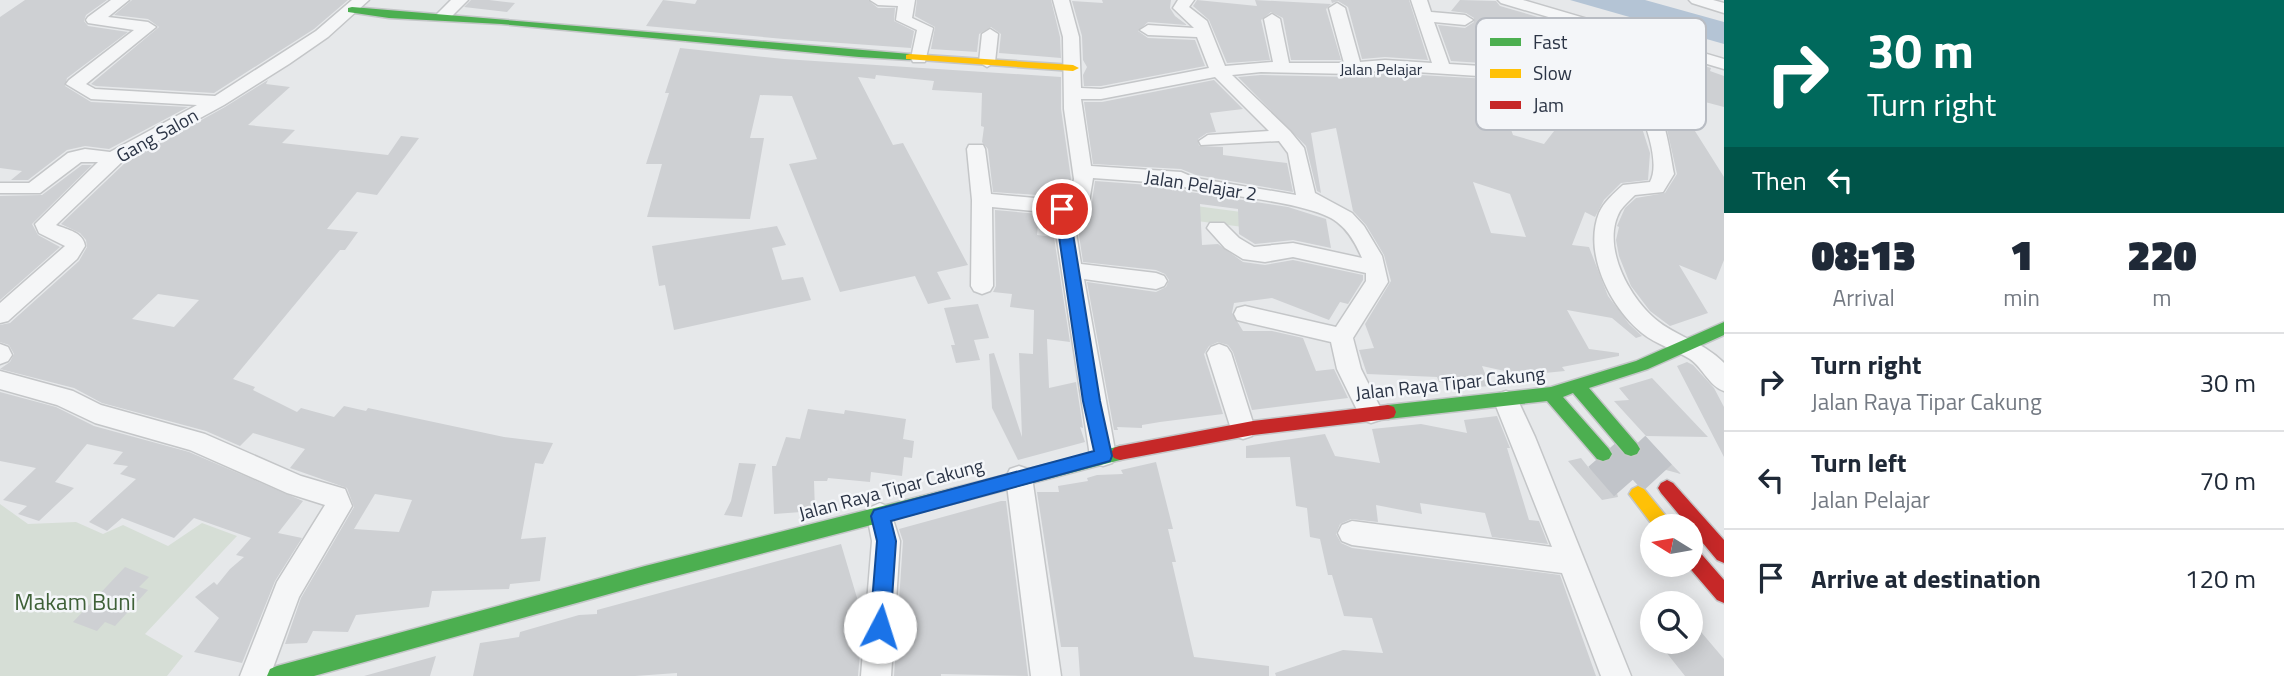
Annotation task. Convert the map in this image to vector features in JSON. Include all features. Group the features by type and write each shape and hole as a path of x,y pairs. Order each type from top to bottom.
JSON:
{"street":[{"path":"121,0 94,20 148,27 75,84 91,94 218,100"},
{"path":"443,16 460,0"},
{"path":"878,0 907,1 904,20 925,28 919,58"},
{"path":"982,200 1062,209 1071,208 1079,202 1083,188 1073,93 1071,37 1061,0"},
{"path":"1186,0 1181,8 1199,21 1219,72 1284,135 1297,152 1306,195 1350,223 1359,234 1375,268 1377,282 1341,337 1349,369 1371,413"},
{"path":"1506,0 1567,18"},
{"path":"1698,0 1724,8"},
{"path":"1417,4 1465,20"},
{"path":"1417,4 1442,69"},
{"path":"357,5 395,17 443,16 723,44 1073,68"},
{"name":"Gang Salon","path":"0,315 70,254 75,246 74,240 46,228 45,224 114,158 218,100 322,34 357,5"},
{"path":"1338,8 1354,68"},
{"path":"1272,19 1282,67"},
{"path":"1148,30 1204,33"},
{"path":"987,62 990,34"},
{"path":"1706,59 1724,64"},
{"name":"Jalan Pelajar","path":"1073,93 1101,94 1219,72 1282,67 1354,68 1385,65 1476,71"},
{"path":"1657,130 1664,174 1656,188 1630,189 1609,212 1603,241 1605,256 1636,314 1654,331 1706,356 1724,382"},
{"path":"1208,141 1284,135"},
{"path":"976,149 982,200 982,286"},
{"path":"6,188 33,189 75,157 85,155 114,158"},
{"name":"Jalan Pelajar 2","path":"1082,171 1181,178 1190,183 1320,205"},
{"path":"1062,209 1103,456"},
{"path":"1217,228 1240,250 1264,256 1284,249 1293,250 1375,268"},
{"path":"1072,270 1156,281"},
{"path":"1245,314 1305,326 1341,337"},
{"name":"Jalan Raya Tipar Cakung","path":"277,676 645,575 1103,456 1243,429 1551,394 1642,365 1724,328"},
{"path":"1219,354 1243,429"},
{"path":"0,380 64,398 95,414 196,441 296,485 336,497 339,506 301,564 285,595 255,676"},
{"path":"1577,386 1631,449"},
{"path":"1551,394 1603,454"},
{"path":"1506,401 1523,436 1616,676"},
{"path":"1019,477 1046,676"},
{"path":"1667,488 1724,554"},
{"path":"1637,494 1655,514"},
{"path":"876,676 886,541 880,516"},
{"path":"1352,533 1572,562"},
{"path":"1703,570 1724,594"}],"green space":[{"path":"1196,206 1264,215 1266,230 1197,221"},
{"name":"Makam Buni","path":"0,504 28,524 76,522 103,534 123,525 168,546 202,523 237,536 145,634 183,656 167,676 0,676"}],"water":[{"path":"1570,0 1645,0 1724,22 1724,44 1706,39 1706,18 1633,18"}],"building":[{"path":"25,0 107,0 86,15 84,21 88,26 128,32 67,78 65,86 91,102 188,107 109,149 85,146 67,150 28,180 11,180 22,171 0,168 0,17"},
{"path":"132,0 348,0 314,29 214,93 91,84 159,27 148,19 114,15"},
{"path":"471,0 515,3 507,12 464,7"},
{"path":"663,0 695,4 697,0 868,0 878,8 895,8 894,21 914,31 911,48 646,26"},
{"path":"917,0 1051,0 1060,37 1061,58 999,53 1001,34 991,27 979,34 977,52 931,49 935,27 915,16"},
{"path":"1102,0 1171,0 1170,8 1175,16 1187,25 1148,22 1138,31 1148,38 1195,40 1205,66 1101,86 1084,86 1083,75 1087,67 1083,60 1082,36 1072,1 1103,3"},
{"path":"1197,0 1257,6 1255,0 1331,4 1326,9 1341,60 1291,60 1283,18 1271,12 1261,20 1270,60 1227,63 1209,20 1193,6"},
{"path":"1331,0 1409,0 1428,60 1385,57 1362,59 1348,7 1338,1 1332,3"},
{"path":"1460,0 1496,1 1500,6 1541,18 1476,18 1476,63 1451,61 1438,25 1465,28 1474,22 1474,18 1466,13 1451,11"},
{"path":"680,48 784,59 1061,77 1061,109 1071,179 1068,197 993,192 988,149 982,142 982,93 932,90 934,81 876,75 875,79 858,77 893,145 903,143 968,265 937,272 951,299 928,304 915,276 840,292 789,164 817,159 792,96 760,95 750,138 764,138 750,219 647,217 662,164 646,164 669,93 665,93"},
{"path":"1706,67 1724,76 1724,107 1706,102"},
{"path":"1385,73 1476,78 1476,130 1511,130 1513,135 1544,144 1555,130 1643,130 1650,153 1648,180 1621,183 1604,200 1595,217 1585,212 1572,245 1589,247 1608,296 1629,324 1642,336 1636,338 1612,318 1567,310 1589,349 1619,353 1619,356 1562,367 1565,371 1523,375 1482,366 1490,386 1456,389 1455,383 1439,382 1437,377 1367,374 1359,350 1374,348 1365,324 1391,281 1384,255 1366,225 1353,211 1336,128 1311,133 1321,193 1317,191 1306,146 1238,77 1354,77","holes":["1473,182 1510,194 1526,237 1491,233"]},
{"path":"268,80 266,84 290,87 248,125 295,130 282,143 388,155 401,136 419,138 377,195 357,192 327,229 358,232 233,379 255,387 253,390 297,412 301,408 334,417 344,406 366,411 368,408 504,437 553,443 543,464 535,463 521,539 546,537 540,581 510,584 509,589 432,591 429,607 356,615 348,632 313,631 307,643 285,644 301,598 354,507 347,488 290,468 305,449 253,433 240,446 206,431 102,403 74,388 0,369 10,362 14,354 9,345 0,342 0,325 10,323 79,261 87,247 86,240 80,233 61,224 127,161","holes":["158,294 199,300 174,327 132,319","375,494 412,500 399,532 354,529"]},
{"path":"1214,80 1243,109 1210,113 1216,132 1207,133 1198,139 1199,146 1223,147 1223,155 1287,163 1293,192 1196,175 1181,169 1093,164 1084,102 1102,102"},
{"path":"1667,130 1694,130 1724,177 1724,260 1716,280 1679,265 1708,313 1670,326 1650,311 1631,286 1619,256 1616,240 1617,226 1625,208 1636,198 1665,193 1677,174"},
{"path":"82,165 92,165 32,224 38,235 60,247 0,300 0,196 42,195"},
{"path":"1095,181 1176,187 1190,192 1288,207 1326,219 1331,248 1293,240 1255,244 1239,234 1238,209 1200,204 1202,245 1218,244 1243,262 1265,265 1293,260 1363,275 1363,280 1348,304 1340,302 1329,320 1272,298 1234,303 1232,313 1243,331 1272,331 1303,338 1316,371 1334,369 1348,398 1252,410 1233,352 1228,345 1218,342 1209,346 1204,354 1223,414 1142,425 1142,428 1117,427 1118,430 1114,430 1087,282 1156,292 1166,287 1169,280 1165,274 1156,270 1083,262 1076,215 1092,202"},
{"path":"995,210 1039,214 1037,235 1054,237 1070,342 1047,339 1049,388 1076,382 1083,428 1080,427 1085,442 1018,460 992,408 989,354 994,353 1022,437 1019,353 1033,354 1034,310 1010,307 1012,294 993,292 996,286"},
{"path":"777,226 786,245 772,248 782,280 803,277 811,300 674,330 665,285 659,286 652,246"},
{"path":"978,304 989,338 974,340 980,360 956,363 951,345 955,345 944,308"},
{"path":"1687,362 1714,388 1724,407 1724,457 1677,366"},
{"path":"1652,378 1708,437 1646,436 1614,401 1629,400 1619,388"},
{"path":"0,392 56,407 94,426 189,452 303,501 278,533 302,538 275,581 242,663 194,652 219,618 195,597 214,582 217,585 244,557 236,555 251,538 194,518 174,538 122,518 107,531 89,522 136,479 120,474 128,466 113,464 123,452 87,444 55,482 74,488 39,521 18,514 27,506 3,500 36,468 0,461"},
{"path":"808,409 844,414 845,410 906,419 903,439 914,441 912,458 904,457 902,476 871,472 870,482 828,478 827,481 814,481 815,511 774,514 772,466 776,466 786,437 800,439"},
{"path":"1497,416 1510,448 1507,448 1529,520 1539,521 1548,544 1492,537 1485,513 1420,503 1422,514 1376,505 1378,522 1351,519 1340,524 1336,534 1341,543 1352,548 1560,575 1596,676 1276,676 1275,673 1343,650 1383,653 1372,618 1344,616 1332,575 1328,575 1320,539 1310,537 1307,508 1296,506 1290,457 1246,458 1246,446 1325,434 1335,456 1380,463 1372,429 1421,424 1467,433 1464,420"},
{"path":"1653,445 1681,474 1666,470 1650,479 1637,475 1623,479 1618,497 1602,500 1568,461 1581,458 1589,468 1602,472 1617,468 1620,463 1632,467 1646,461 1650,446"},
{"path":"1156,462 1173,529 1168,529 1176,562 1172,562 1194,657 1269,666 1269,676 1080,676 1078,647 1061,647 1037,492 1059,492 1058,486 1088,481 1087,478 1097,475 1123,474 1121,470"},
{"path":"739,463 756,464 742,517 724,515 731,501"},
{"path":"1006,501 1028,676 894,676 903,541 899,529"},
{"path":"841,544 863,618 858,676 677,676 677,673 635,676 473,676 480,643 519,637 520,632 579,615 597,614 597,610"},
{"path":"125,567 149,577 139,587 148,590 115,626 105,622 97,631 73,622"},
{"path":"1703,634 1724,659 1724,676 1685,676 1668,654 1703,654"},
{"path":"436,656 430,676 364,676"}],"tunnel":[{"path":"1631,449 1667,488"},
{"path":"1603,454 1638,494"}],"traffic: fast":[{"path":"352,10 910,57"},
{"path":"1388,412 1551,394 1642,365 1724,328"},
{"path":"1577,386 1631,449"},
{"path":"1551,394 1603,454"},
{"path":"277,676 645,575 1120,453"}],"traffic: slow":[{"path":"910,57 1073,68"},
{"path":"1638,494 1655,514"}],"traffic: jam":[{"path":"1120,453 1253,428 1388,412"},
{"path":"1667,488 1724,554"},
{"path":"1703,570 1724,594"}],"route":[{"path":"880,627 886,541 880,516 993,483 1103,456 1062,209"}]}
